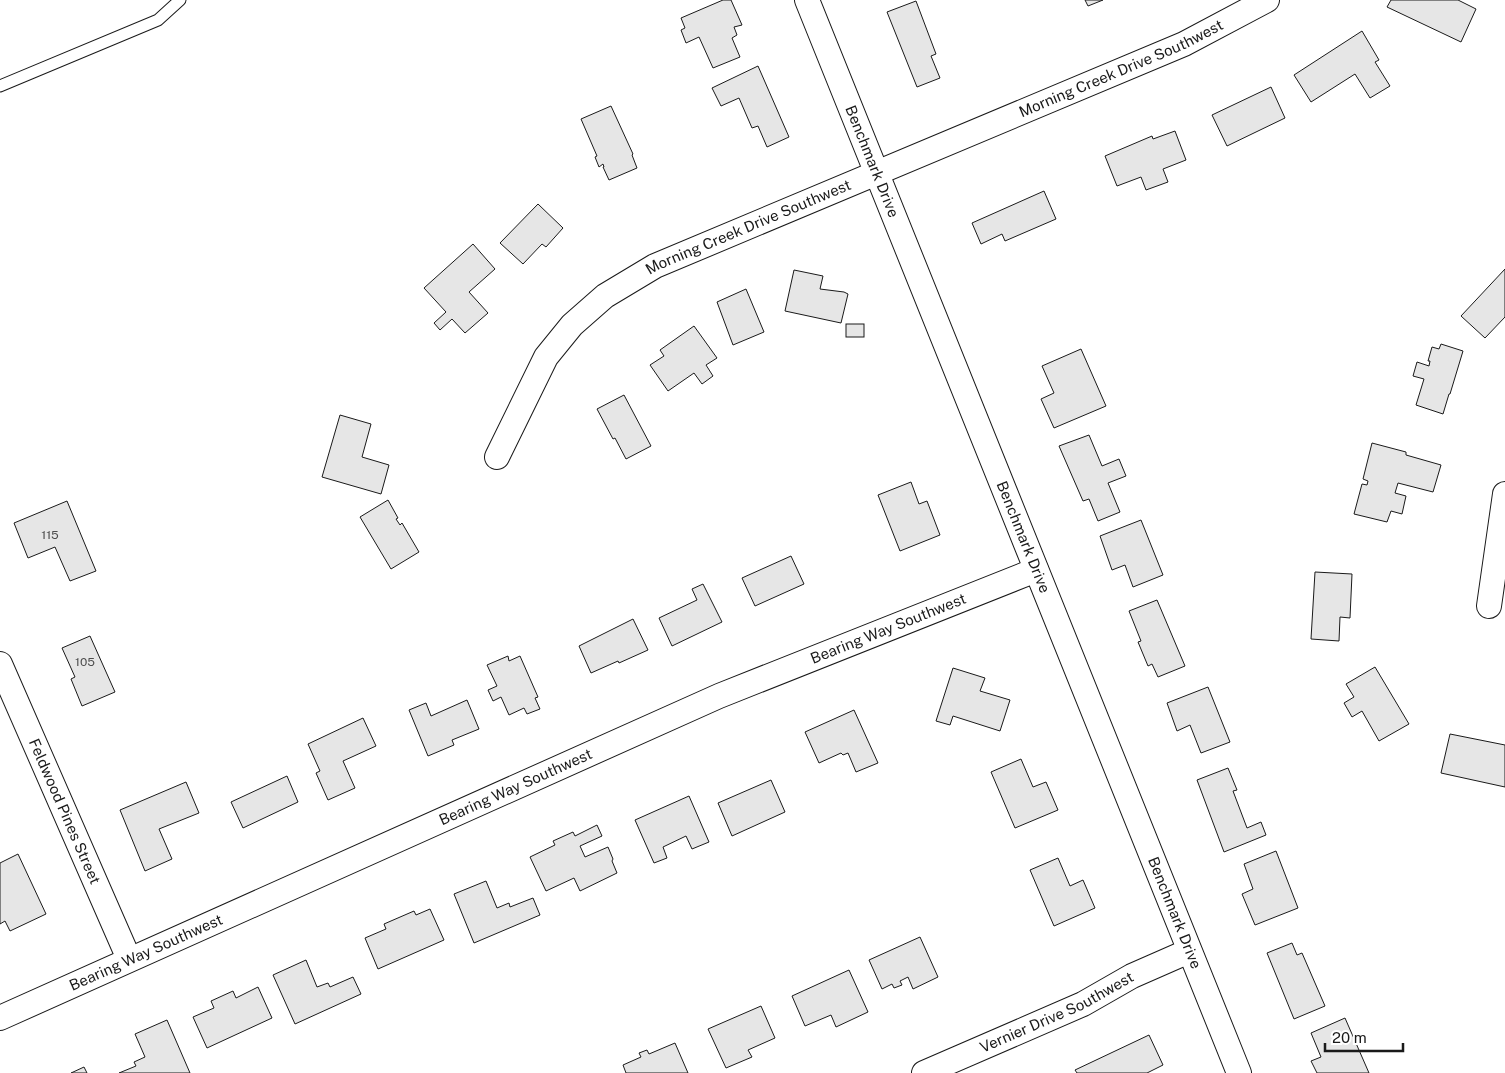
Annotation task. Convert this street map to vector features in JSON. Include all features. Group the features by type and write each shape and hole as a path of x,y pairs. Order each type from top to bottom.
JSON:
{"street":[{"name":"Benchmark Drive","path":"807,0 1239,1073"},
{"name":"Morning Creek Drive Southwest","path":"497,457 546,357 572,326 605,296 656,266 1184,44 1267,0"},
{"path":"1489,606 1505,494"},
{"name":"Bearing Way Southwest","path":"0,1018 719,696 1036,570"},
{"name":"Feldwood Pines Street","path":"0,664 129,960"},
{"name":"Vernier Drive Southwest","path":"924,1073 1082,1004 1132,976 1189,951"}],"lane":[{"path":"0,86 158,20 180,0"}],"building":[{"path":"723,0 731,0 742,25 734,27 737,35 732,38 740,57 713,68 699,37 686,43 681,30 685,28 681,18"},
{"path":"1085,0 1103,0 1088,6"},
{"path":"1391,0 1458,0 1476,9 1461,42 1387,7"},
{"path":"916,1 936,54 931,56 940,78 917,87 887,12"},
{"path":"1362,31 1379,60 1375,62 1390,86 1370,98 1355,74 1311,102 1294,75"},
{"path":"758,66 789,137 767,147 758,126 752,128 739,98 721,106 712,88"},
{"path":"1271,87 1285,118 1227,146 1212,115"},
{"path":"611,106 633,154 637,168 609,180 603,164 599,167 595,157 597,156 581,119"},
{"path":"1175,131 1186,160 1163,169 1168,182 1146,190 1141,177 1117,186 1105,156 1152,136 1153,139"},
{"path":"1044,191 1056,219 1005,241 1002,234 981,244 972,223"},
{"path":"538,204 563,228 546,247 542,244 523,264 500,243"},
{"path":"473,244 495,269 469,292 488,313 465,333 452,319 440,330 434,323 446,312 424,288"},
{"path":"1505,269 1505,317 1485,338 1461,316"},
{"path":"794,270 823,276 820,289 848,294 841,323 785,311"},
{"path":"746,289 764,332 733,345 717,302"},
{"path":"846,324 864,324 864,337 846,337"},
{"path":"694,326 717,358 706,365 713,376 702,384 694,373 668,391 650,365 664,356 660,350"},
{"path":"1441,344 1463,351 1443,414 1416,405 1424,379 1413,376 1417,362 1429,366 1430,361 1428,361 1432,347 1439,349"},
{"path":"1081,349 1106,406 1054,428 1041,399 1054,393 1042,366"},
{"path":"624,395 651,446 626,459 597,409"},
{"path":"340,415 371,424 362,457 389,465 381,494 322,477"},
{"path":"1089,435 1102,466 1119,459 1126,476 1108,483 1120,512 1098,521 1089,499 1083,501 1059,446"},
{"path":"1372,443 1406,452 1406,455 1441,465 1433,492 1398,483 1395,493 1406,496 1402,514 1391,511 1387,522 1354,514 1362,484 1367,485 1368,481 1363,479"},
{"path":"911,482 919,504 927,501 940,535 900,551 878,495"},
{"path":"388,500 398,518 396,519 400,525 402,523 419,552 391,569 360,517"},
{"path":"67,501 96,571 70,581 55,547 28,558 14,523"},
{"path":"1141,520 1163,575 1133,587 1125,565 1112,570 1100,536"},
{"path":"791,556 804,584 755,606 742,578"},
{"path":"1315,572 1352,574 1350,618 1340,617 1339,641 1311,639"},
{"path":"703,584 722,622 672,646 659,618 697,600 692,589"},
{"path":"1157,600 1185,666 1158,677 1152,664 1148,666 1138,642 1141,641 1129,611"},
{"path":"633,619 648,650 591,673 579,646"},
{"path":"90,636 115,692 82,706 71,679 75,677 62,648"},
{"path":"508,656 509,661 520,656 538,697 535,698 540,709 527,714 524,708 509,715 501,697 493,701 488,690 497,686 487,665"},
{"path":"1375,667 1409,724 1379,741 1362,711 1352,717 1344,703 1354,697 1346,684"},
{"path":"953,668 985,678 980,691 1010,700 1000,731 953,716 950,725 936,721"},
{"path":"1208,687 1230,742 1201,753 1190,725 1177,731 1167,703"},
{"path":"467,700 479,729 452,740 454,745 428,756 409,710 426,703 431,716"},
{"path":"854,710 878,763 856,772 848,753 843,755 841,753 819,763 805,732"},
{"path":"363,718 376,746 343,761 355,788 328,800 316,773 320,771 308,744"},
{"path":"1450,734 1505,745 1505,787 1441,773"},
{"path":"1021,759 1033,787 1046,782 1058,810 1015,828 991,772"},
{"path":"1228,768 1237,790 1233,791 1247,828 1261,822 1266,835 1224,852 1197,780"},
{"path":"287,776 298,802 243,828 231,802"},
{"path":"771,780 785,812 732,836 718,803"},
{"path":"186,782 199,813 159,829 172,859 145,871 120,810"},
{"path":"689,796 709,842 692,849 686,836 663,847 667,858 654,863 635,820"},
{"path":"597,825 602,836 580,846 585,857 608,847 617,873 580,891 574,878 546,891 530,857 555,845 553,841 573,832 575,836"},
{"path":"1276,851 1298,908 1255,925 1242,894 1253,889 1244,864"},
{"path":"18,854 46,914 10,931 5,921 0,924 0,863"},
{"path":"1058,858 1070,886 1083,880 1095,908 1054,926 1030,870"},
{"path":"486,881 497,908 509,903 510,907 533,898 540,915 474,943 454,894"},
{"path":"430,909 444,940 378,969 365,938 386,929 384,924 414,911 416,915"},
{"path":"920,937 938,977 913,989 908,977 900,981 902,985 894,988 892,984 882,989 869,960"},
{"path":"1292,943 1297,955 1302,953 1325,1006 1294,1019 1267,953"},
{"path":"306,960 317,987 328,983 330,987 353,977 361,994 295,1024 273,975"},
{"path":"849,970 868,1012 836,1027 831,1015 805,1026 792,996"},
{"path":"258,987 272,1018 207,1048 193,1017 214,1008 211,1001 233,991 236,998"},
{"path":"761,1006 775,1038 748,1050 752,1057 726,1068 708,1029"},
{"path":"1345,1018 1369,1073 1317,1073 1311,1061 1321,1057 1311,1033"},
{"path":"167,1020 190,1073 119,1073 136,1066 134,1062 145,1057 135,1034"},
{"path":"1149,1035 1163,1065 1147,1073 1077,1073 1075,1070"},
{"path":"675,1043 688,1073 626,1073 623,1065 641,1057 639,1053 647,1050 649,1054"},
{"path":"84,1067 87,1073 71,1073"}]}
